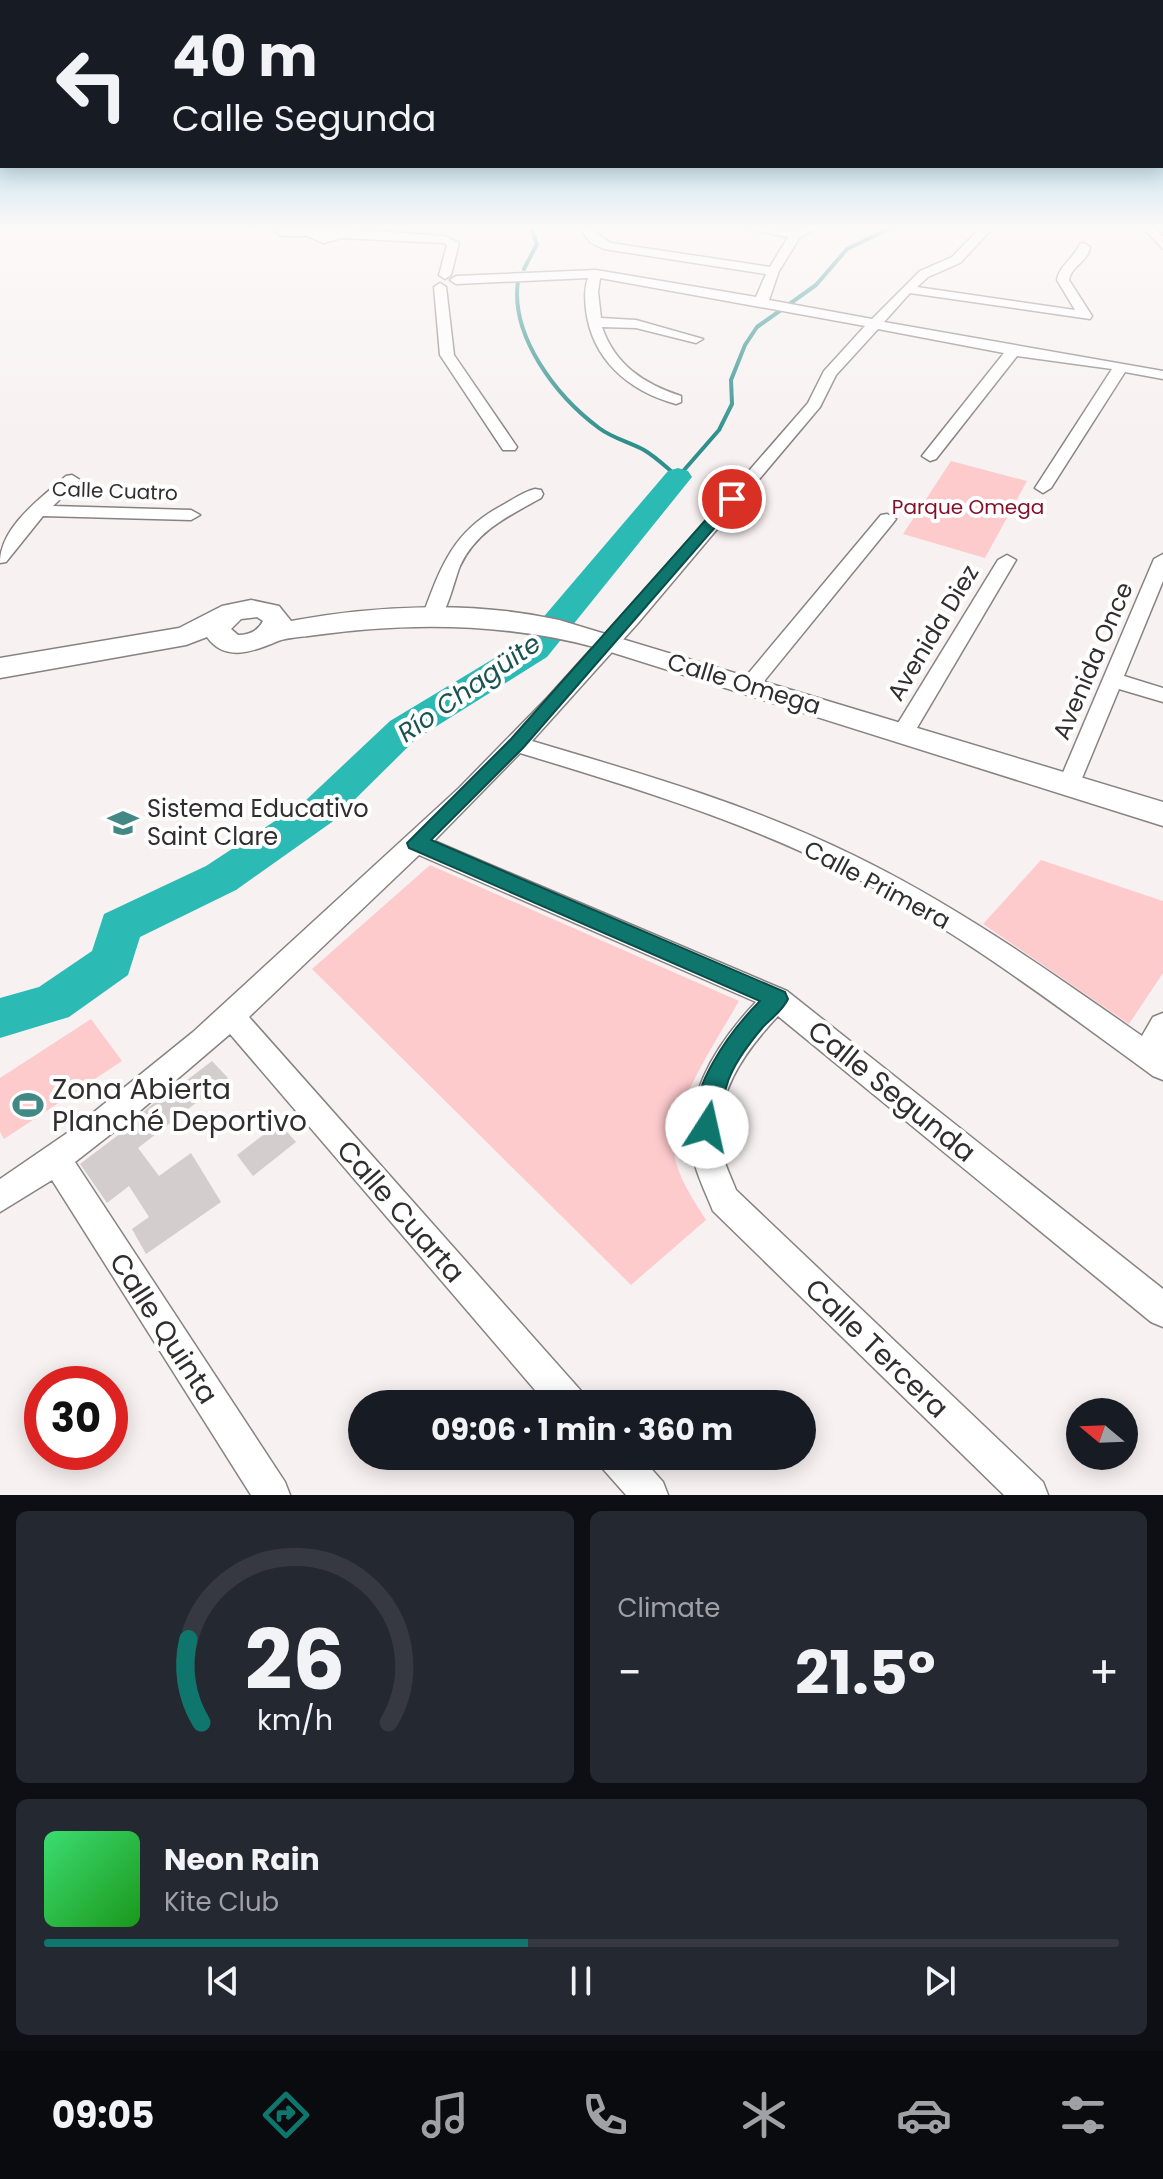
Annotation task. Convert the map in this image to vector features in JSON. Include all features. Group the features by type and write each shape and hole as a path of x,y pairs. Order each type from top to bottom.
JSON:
{"street":[{"path":"441,297 447,355 509,447"},
{"path":"592,297 593,322 611,361 649,392 676,399"},
{"path":"731,297 1013,351 1163,375"},
{"path":"768,303 769,297"},
{"path":"0,1197 57,1161 232,1017 517,744 815,404 829,374 900,297"},
{"path":"958,297 1085,316 1073,297"},
{"path":"593,322 636,324 696,339"},
{"path":"930,456 1013,351"},
{"path":"1043,488 1121,366"},
{"path":"0,558 38,510 72,480"},
{"path":"431,620 452,566 468,539 489,521 535,494"},
{"name":"Calle Cuatro","path":"38,510 191,515"},
{"path":"749,686 887,519"},
{"name":"Avenida Once","path":"1070,782 1163,559"},
{"name":"Avenida Diez","path":"903,733 1007,560"},
{"name":"Calle Omega","path":"0,668 223,628 251,608 272,624 431,620 532,623 608,642 1070,782 1163,814"},
{"path":"1114,680 1163,695"},
{"name":"Calle Primera","path":"517,744 621,775 842,860 935,913 1063,996 1154,1061"},
{"name":"Calle Segunda","path":"416,843 777,999 1163,1310"},
{"name":"Calle Tercera","path":"777,999 752,1023 720,1070 708,1107 706,1147 724,1200 1030,1495"},
{"name":"Calle Cuarta","path":"232,1017 558,1390"},
{"path":"1154,1061 1163,1025"},
{"name":"Calle Quinta","path":"57,1161 272,1495"},
{"path":"628,1470 650,1495"}],"green space":[{"name":"Parque Omega","path":"951,461 1027,481 985,558 903,534"},
{"path":"1041,860 1163,901 1163,973 1129,1024 983,924"},
{"path":"430,865 739,1001 696,1076 678,1117 674,1136 674,1153 679,1171 706,1220 631,1285 312,969"},
{"name":"Zona Abierta Planché Deportivo","path":"91,1019 122,1061 4,1139 0,1132 0,1078"}],"building":[{"path":"212,1061 228,1078 138,1148 159,1176 191,1153 221,1202 146,1254 132,1229 149,1217 129,1186 107,1203 80,1164 134,1123 172,1087 174,1090"},
{"path":"279,1123 296,1142 253,1176 237,1155"}],"waterway":[{"path":"517,297 521,323 529,343 539,363 567,399 599,428 644,450 678,477 719,430 732,404 731,380 745,345 757,327 799,297"},
{"name":"Río Chagüite","path":"0,1018 52,1003 112,962 120,927 221,878 318,812 403,730 535,649 678,477"}],"place":[{"name":"Sistema Educativo Saint Clare","path":"123,823"},
{"name":"Zona Abierta Planché Deportivo","path":"28,1105"}],"route":[{"path":"707,1127 708,1107 720,1070 752,1023 777,999 416,843 517,744 732,499"}]}
